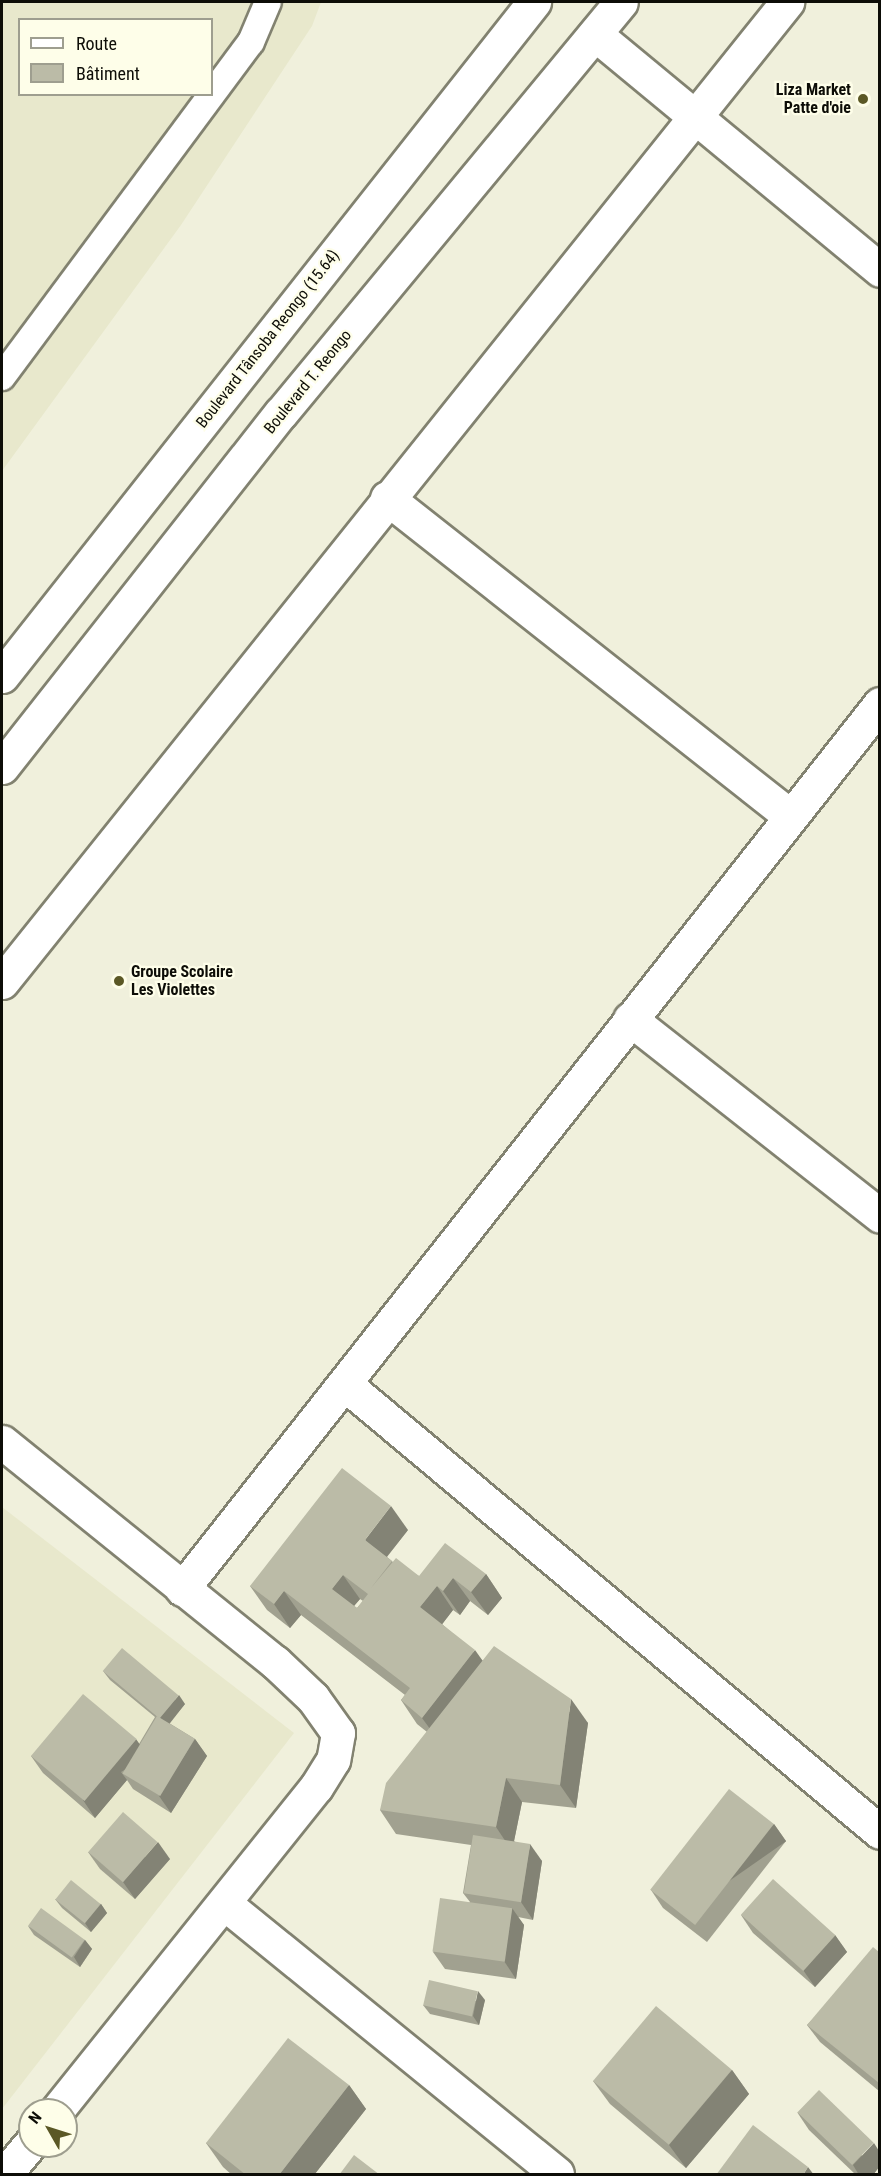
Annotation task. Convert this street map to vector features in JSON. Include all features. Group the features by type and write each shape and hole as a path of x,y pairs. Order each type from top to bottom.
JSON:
{"main road":[{"name":"Boulevard Tânsoba Reongo (15.64)","path":"2,676 534,2"},
{"name":"Boulevard T. Reongo","path":"2,768 281,413 621,2"},
{"path":"2,982 692,117 787,2"},
{"path":"594,34 879,270"},
{"path":"387,498 789,816"},
{"path":"182,1589 346,1385 789,816 879,704"},
{"path":"630,1020 879,1216"},
{"path":"346,1385 879,1832"},
{"path":"2,1442 275,1662 313,1698 338,1733 333,1761 316,1787 67,2098"},
{"path":"224,1903 557,2175"},
{"path":"5,2175 19,2158"}],"lane":[{"path":"213,93 251,42 268,2"},
{"path":"2,377 211,96"}],"shaded area":[{"path":"2,2 321,2 312,26 181,225 2,471"},
{"path":"2,1507 294,1733 2,2109"}],"building":[{"path":"342,1468 391,1506 365,1540 392,1561 371,1588 396,1558 419,1576 445,1543 486,1574 471,1592 453,1578 443,1591 437,1586 420,1607 475,1650 422,1718 401,1700 410,1688 284,1591 274,1604 250,1586","holes":["343,1575 368,1594 357,1608 332,1589"]},
{"path":"494,1646 571,1699 560,1785 506,1778 496,1827 380,1810 386,1783"},
{"path":"122,1648 179,1696 159,1719 103,1671"},
{"path":"83,1694 137,1739 85,1801 31,1756"},
{"path":"157,1716 195,1739 160,1796 122,1773"},
{"path":"729,1789 774,1824 695,1925 650,1890"},
{"path":"123,1812 158,1842 123,1882 88,1852"},
{"path":"473,1835 530,1844 521,1902 464,1893"},
{"path":"773,1879 835,1935 803,1971 741,1915"},
{"path":"71,1880 101,1904 85,1923 55,1899"},
{"path":"440,1898 512,1908 505,1962 432,1951"},
{"path":"41,1908 85,1940 72,1958 28,1926"},
{"path":"873,1947 879,1952 879,2083 807,2025"},
{"path":"429,1980 478,1991 472,2017 423,2005"},
{"path":"656,2006 732,2070 669,2145 593,2081"},
{"path":"288,2038 349,2085 279,2175 246,2175 206,2143"},
{"path":"819,2090 874,2143 852,2165 797,2112"},
{"path":"753,2125 808,2167 803,2175 716,2175"},
{"path":"354,2155 380,2175 339,2175"}],"place":[{"name":"Liza Market Patte d'oie","path":"863,99"},
{"name":"Groupe Scolaire Les Violettes","path":"119,981"}]}
